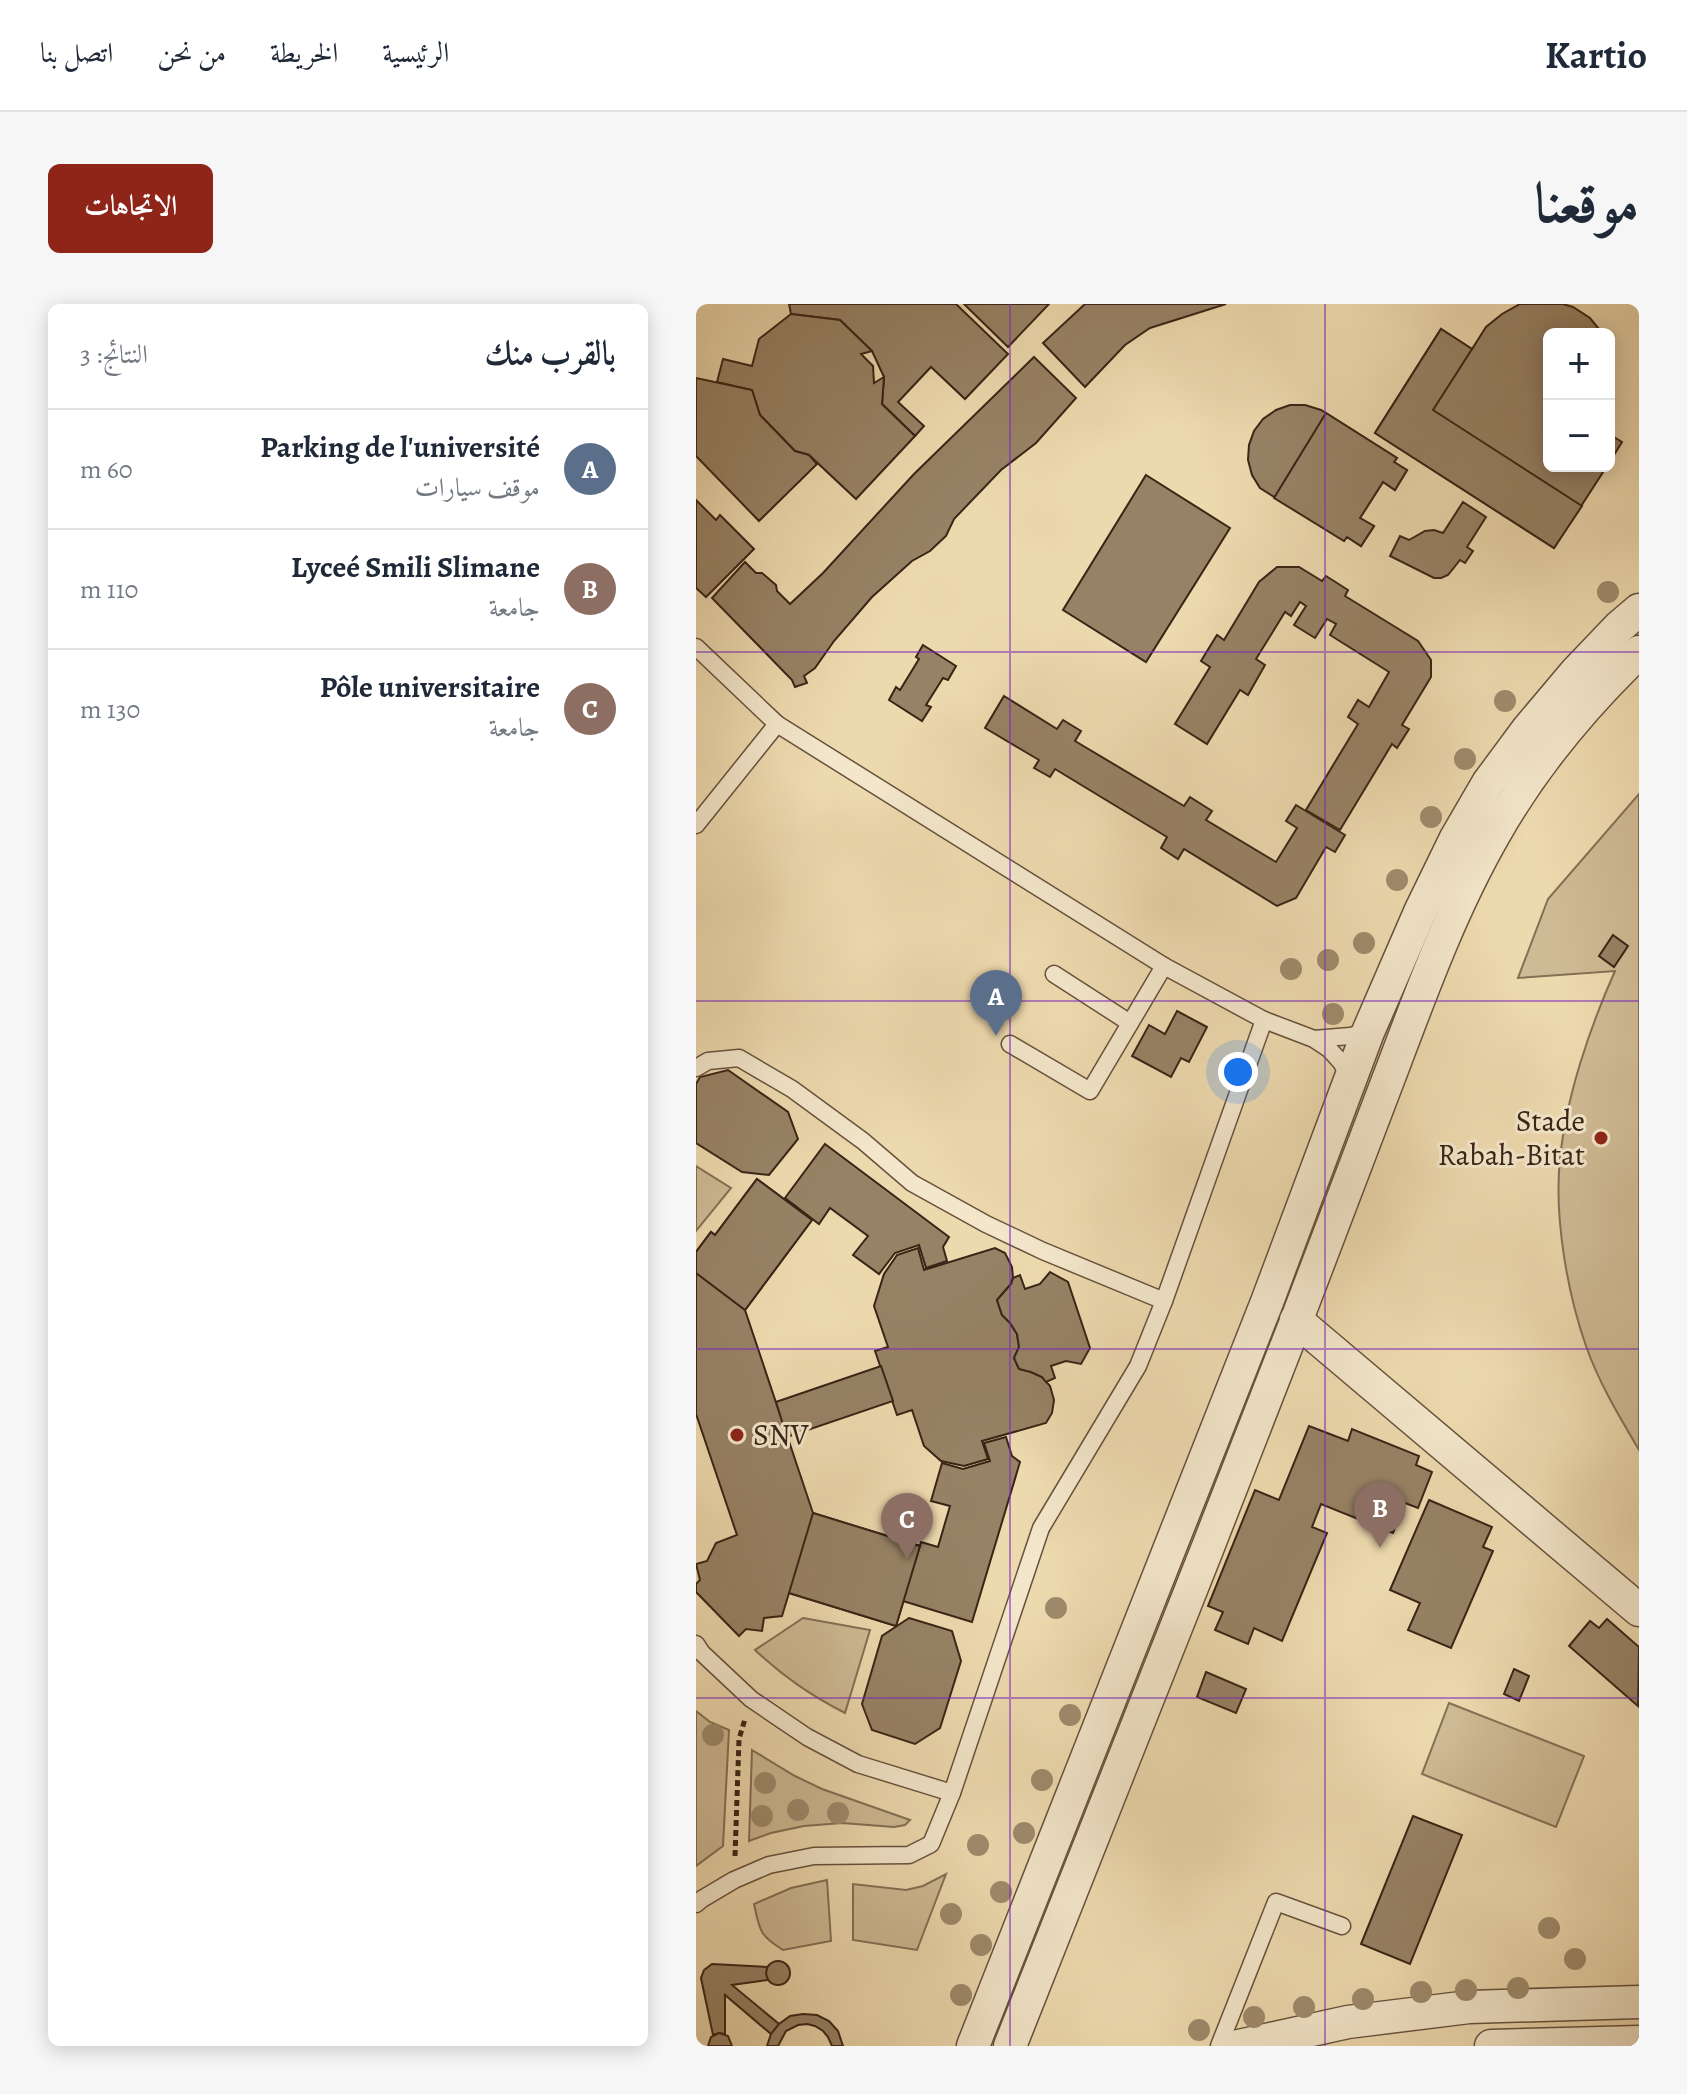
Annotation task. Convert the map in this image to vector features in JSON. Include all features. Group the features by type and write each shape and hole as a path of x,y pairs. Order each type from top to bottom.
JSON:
{"street":[{"path":"973,2046 1267,1302 1368,1032 1420,912 1456,838 1488,783 1576,672 1639,610"},
{"path":"1019,2038 1418,999 1455,911 1476,867 1520,792 1608,682 1639,652"},
{"path":"1296,1320 1639,1610"},
{"path":"1239,2046 1327,2036 1348,2022 1469,2007 1639,2002"},
{"path":"1491,2046 1639,2042"}],"lane":[{"path":"696,647 777,724 1164,966 1264,1020 1314,1039 1329,1049 1350,1078"},
{"path":"696,825 777,724"},
{"path":"1010,1044 1090,1091 1164,966"},
{"path":"1054,974 1130,1023"},
{"path":"696,1904 734,1880 769,1865 814,1856 909,1855 931,1844 952,1793 1041,1528 1138,1366 1264,1020"},
{"path":"1314,1039 1368,1032"},
{"path":"696,1068 708,1061 739,1058 792,1089 863,1141 912,1183 1014,1238 1164,1301"},
{"path":"696,1644 751,1699 807,1737 858,1764 952,1793"},
{"path":"1219,2046 1276,1902 1342,1926"}],"path":[{"path":"734,1880 739,1739 751,1699"}],"shaded area":[{"name":"Stade Rabah-Bitat","path":"1639,794 1639,1450 1603,1386 1586,1346 1568,1278 1559,1205 1560,1159 1573,1087 1615,971 1518,978 1548,899"},
{"path":"696,1166 731,1188 696,1231"},
{"path":"803,1618 870,1630 845,1713 798,1685 755,1650"},
{"path":"1449,1703 1584,1756 1556,1827 1422,1774"},
{"path":"696,1711 710,1722 729,1730 723,1846 696,1866"},
{"path":"752,1750 822,1789 910,1820 905,1825 894,1827 842,1823 804,1826 749,1841"},
{"path":"946,1874 917,1950 853,1940 853,1884 906,1890 923,1886"},
{"path":"827,1880 831,1941 783,1950 765,1936 759,1926 754,1904 791,1888"}],"building":[{"path":"789,304 956,304 1008,354 965,399 931,367 898,402 924,426 915,436 882,404 884,377 872,351 840,320 791,314"},
{"path":"964,304 1049,304 1008,347"},
{"path":"1085,304 1226,304 1150,328 1125,345 1085,387 1043,343"},
{"path":"1520,304 1563,304 1590,318 1598,328 1543,328 1543,472 1603,472 1554,548 1375,433 1441,329 1472,349 1486,327"},
{"path":"791,314 840,320 872,351 861,354 873,366 874,383 884,377 882,404 915,436 856,499 809,455 795,451 760,415 752,390 717,382 723,359 752,366 759,339"},
{"path":"1441,329 1472,349 1433,410 1582,506 1554,548 1375,433"},
{"path":"1034,357 1076,398 1036,443 1001,470 954,519 946,536 872,597 815,668 804,676 807,683 795,687 792,680 712,598 745,562 776,585 777,591 790,604 823,573 914,474"},
{"path":"696,378 752,390 760,415 795,451 809,455 817,464 759,521 696,456"},
{"path":"1290,405 1321,410 1397,458 1394,462 1407,470 1395,490 1383,482 1360,518 1374,526 1361,546 1347,537 1344,541 1260,488 1252,475 1248,460 1254,431 1263,419"},
{"path":"1326,413 1397,458 1394,462 1407,470 1395,490 1383,482 1360,518 1374,526 1361,546 1347,537 1344,541 1274,498"},
{"path":"1615,438 1622,442 1615,453"},
{"path":"1146,475 1230,528 1146,662 1063,610"},
{"path":"696,500 716,520 720,515 754,549 706,597 696,588"},
{"path":"1463,502 1486,517 1467,547 1473,551 1465,563 1460,560 1448,575 1434,578 1390,556 1400,536 1409,540 1425,531 1443,533"},
{"path":"1277,567 1299,567 1322,581 1326,576 1348,590 1345,596 1418,641 1431,660 1431,677 1402,725 1409,729 1397,748 1392,744 1340,830 1306,810 1358,724 1348,717 1358,700 1369,707 1389,672 1330,635 1336,624 1327,619 1315,638 1294,625 1306,606 1300,602 1291,616 1285,612 1256,659 1265,665 1248,695 1240,690 1207,744 1175,724 1210,667 1201,661 1217,635 1224,640 1259,582"},
{"path":"923,645 956,666 948,680 943,678 926,705 931,707 922,721 889,700 896,687 900,690 919,659 916,657"},
{"path":"1004,696 1057,729 1063,720 1081,731 1075,741 1184,806 1190,797 1212,811 1206,820 1276,862 1297,828 1286,821 1296,805 1345,835 1335,852 1326,847 1296,898 1277,906 1184,849 1178,859 1161,848 1167,837 1055,769 1050,777 1034,768 1039,760 985,728"},
{"path":"1613,935 1628,946 1614,967 1599,956"},
{"path":"1177,1011 1207,1027 1189,1062 1181,1058 1171,1077 1132,1056 1149,1025 1165,1034"},
{"path":"728,1070 788,1112 798,1139 769,1175 742,1172 696,1143 696,1084 700,1077"},
{"path":"825,1144 949,1237 943,1247 947,1261 926,1268 919,1245 895,1253 879,1274 853,1255 868,1236 830,1208 819,1224 785,1198"},
{"path":"757,1179 812,1220 745,1310 813,1513 920,1546 896,1626 789,1593 782,1616 764,1618 762,1631 746,1629 739,1636 696,1592 696,1584 700,1580 696,1564 707,1561 716,1543 737,1535 696,1414 696,1252 711,1232 715,1235"},
{"path":"757,1179 812,1220 745,1310 696,1273 696,1252 711,1232 715,1235"},
{"path":"918,1248 924,1270 995,1248 1005,1253 1012,1267 1013,1278 997,1300 1002,1315 1017,1334 1019,1347 1014,1358 1019,1369 1042,1377 1050,1386 1054,1400 1046,1423 982,1441 988,1459 964,1466 941,1461 924,1446 912,1410 897,1415 875,1351 888,1347 874,1306 884,1274 897,1255"},
{"path":"1050,1272 1068,1282 1090,1348 1081,1364 1066,1361 1051,1366 1055,1378 1046,1382 1042,1377 1019,1369 1014,1358 1019,1347 1017,1334 1002,1315 997,1300 1013,1278 1020,1275 1025,1289 1040,1284"},
{"path":"881,1366 893,1401 787,1437 776,1402"},
{"path":"1309,1426 1348,1441 1352,1429 1419,1456 1416,1465 1432,1472 1418,1508 1405,1503 1393,1533 1321,1504 1312,1527 1327,1533 1282,1641 1254,1628 1248,1644 1215,1630 1223,1612 1208,1606 1255,1490 1279,1500"},
{"path":"1006,1437 1012,1456 1020,1462 972,1622 903,1601 921,1542 938,1547 950,1506 931,1501 942,1463 963,1469 990,1461 984,1443"},
{"path":"1429,1500 1492,1527 1483,1547 1493,1551 1451,1648 1408,1630 1420,1603 1390,1590"},
{"path":"813,1513 920,1546 896,1626 789,1593"},
{"path":"909,1618 952,1631 961,1661 940,1728 915,1744 872,1730 862,1704 882,1636"},
{"path":"1607,1619 1639,1647 1638,1706 1569,1646 1590,1621 1599,1628"},
{"path":"1514,1669 1529,1676 1519,1701 1504,1694"},
{"path":"1206,1672 1246,1689 1236,1713 1197,1697"},
{"path":"1413,1816 1462,1835 1410,1964 1361,1944"},
{"path":"778,1961 789,1968 790,1973 783,1984 778,1985 767,1978 766,1973 773,1962"},
{"path":"712,1964 767,1967 768,1980 732,1985 779,2024 771,2034 725,1995 725,2034 713,2035 701,1978 704,1970"},
{"path":"817,2015 829,2021 838,2031 843,2046 832,2046 823,2031 807,2024 786,2031 778,2046 767,2046 779,2024 790,2016"},
{"path":"719,2033 728,2036 732,2046 708,2046 711,2037"}],"place":[{"name":"Parking de l'université","path":"996,1036"},
{"name":"Stade Rabah-Bitat","path":"1601,1138"},
{"name":"SNV","path":"737,1435"},
{"name":"Lyceé Smili Slimane","path":"1380,1548"},
{"name":"Pôle universitaire","path":"907,1559"}]}
